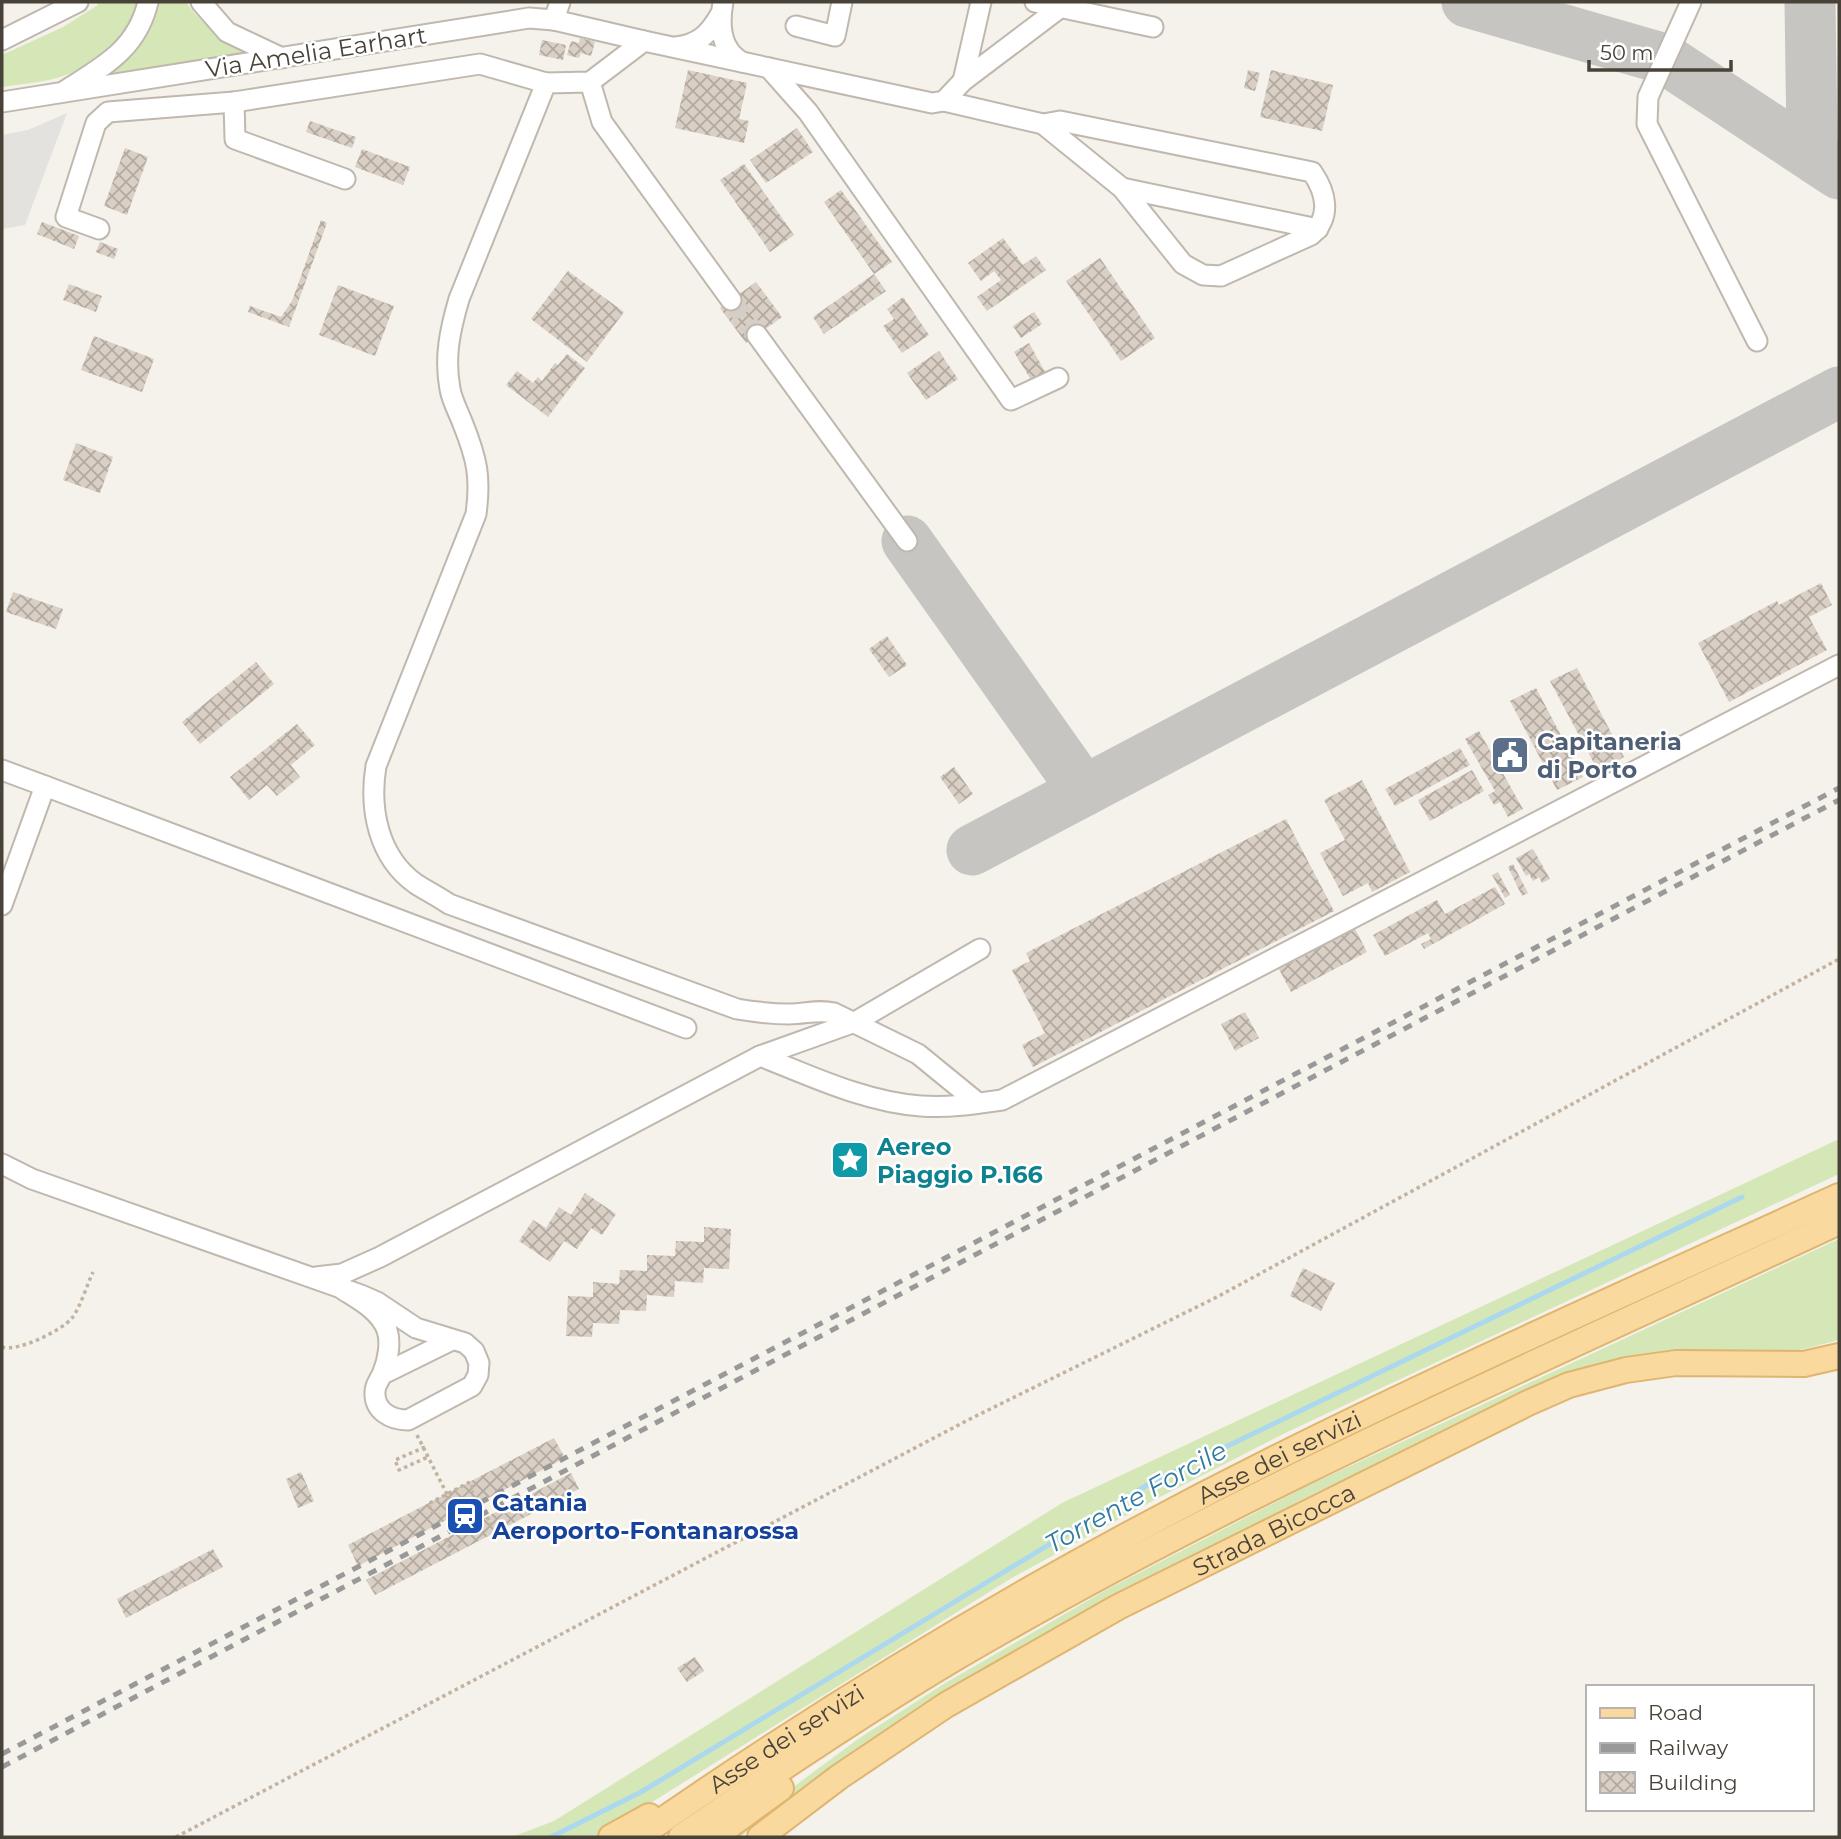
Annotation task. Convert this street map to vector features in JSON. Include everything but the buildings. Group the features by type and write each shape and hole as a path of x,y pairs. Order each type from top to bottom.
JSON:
{"main road":[{"name":"Asse dei servizi","path":"638,1837 710,1787 918,1654 1090,1555 1291,1450 1839,1196"},
{"name":"Asse dei servizi","path":"681,1837 957,1657 1090,1584 1302,1473 1839,1222"},
{"name":"Strada Bicocca","path":"760,1837 839,1777 946,1705 1118,1606 1528,1403 1569,1385 1626,1370 1676,1363 1804,1364 1839,1356"},
{"path":"714,1837 782,1788 866,1714"},
{"path":"611,1837 710,1787"}],"street":[{"path":"2,40 78,2"},
{"path":"59,94 122,52 138,30 148,2"},
{"path":"201,2 227,32 282,58"},
{"path":"796,26 835,36 842,2"},
{"path":"963,81 981,2"},
{"path":"1035,2 1153,27"},
{"path":"1691,2 1648,97 1647,124 1756,341"},
{"path":"944,101 963,81 1060,7"},
{"path":"670,47 695,44 710,32 722,8"},
{"path":"722,8 722,37 733,55 745,63"},
{"name":"Via Amelia Earhart","path":"2,102 529,18 557,11 643,41 932,103 944,101 1043,124"},
{"path":"99,229 66,216 96,123 108,112 233,102 481,64 546,83 590,82 643,41"},
{"path":"769,68 808,112 1011,400 1058,377"},
{"path":"590,82 602,122 732,300"},
{"path":"808,112 807,103 816,87 836,82"},
{"path":"546,83 459,299 450,329 446,358 450,392 474,452 480,485 476,513 376,766 372,790 375,822 392,860 414,883 449,904 737,1009 793,1014 821,1009 855,1022 918,1054 978,1103"},
{"path":"233,102 235,139 345,180"},
{"path":"1060,121 1312,172 1322,186 1325,206 1318,229 1311,235 1221,275 1203,275 1184,264 1122,188 1043,124 1060,121"},
{"path":"1122,188 1318,229"},
{"path":"757,335 907,541"},
{"path":"760,1056 872,1097 920,1106 1002,1100 1839,665"},
{"path":"2,770 685,1028"},
{"path":"2,905 45,786"},
{"path":"312,1278 342,1274 380,1257 760,1056 855,1022 980,949"},
{"path":"2,1164 32,1179 339,1287 377,1302 416,1328 465,1343 474,1351 479,1363 478,1375 472,1386 408,1420 398,1420 381,1410 375,1391 383,1374 389,1347 388,1334 383,1321 371,1308 339,1287"},
{"path":"383,1374 452,1340"}],"path":[{"path":"176,1837 955,1426 1217,1297 1839,959"},
{"path":"2,1347 9,1349 41,1339 72,1318 93,1272"},
{"path":"429,1457 400,1471 396,1460 425,1447 457,1514"},
{"path":"435,1511 432,1512 428,1504 470,1482 474,1491 472,1492"},
{"path":"453,1502 458,1499"},
{"path":"487,1517 491,1524 489,1525"},
{"path":"467,1527 471,1534 475,1532"},
{"path":"445,1539 449,1546 452,1544"}],"green space":[{"path":"97,2 139,2 134,16 118,40 107,50 84,67 57,78 2,87 2,55 63,27 98,5"},
{"path":"155,2 186,2 209,26 257,56 105,75"},
{"path":"1839,1139 1839,1174 1283,1434 1156,1499 1010,1579 596,1837 512,1837 554,1821 1062,1503"},
{"path":"1839,1239 1839,1340 1800,1350 1756,1353 1521,1395 1311,1495 1110,1598 944,1692 860,1747 740,1837 726,1837 858,1739 942,1685 1106,1590 1307,1486"}],"shaded area":[{"path":"67,113 25,225 2,229 2,135 28,130"}],"waterway":[{"name":"Torrente Forcile","path":"551,1837 641,1792 1149,1484 1742,1197"}],"taxiway":[{"path":"1467,2 1665,59 1839,174"},
{"path":"1810,2 1812,139 1818,160"},
{"path":"972,850 1839,392"},
{"path":"907,541 1084,791"}],"tunnel":[{"path":"731,300 757,335"}],"railway":[{"path":"2,1754 1839,788"},
{"path":"2,1767 1839,800"}],"place":[{"name":"Capitaneria di Porto","path":"1510,755"},
{"name":"Aereo Piaggio P.166","path":"850,1160"},
{"name":"Catania Aeroporto-Fontanarossa","path":"465,1516"}]}
